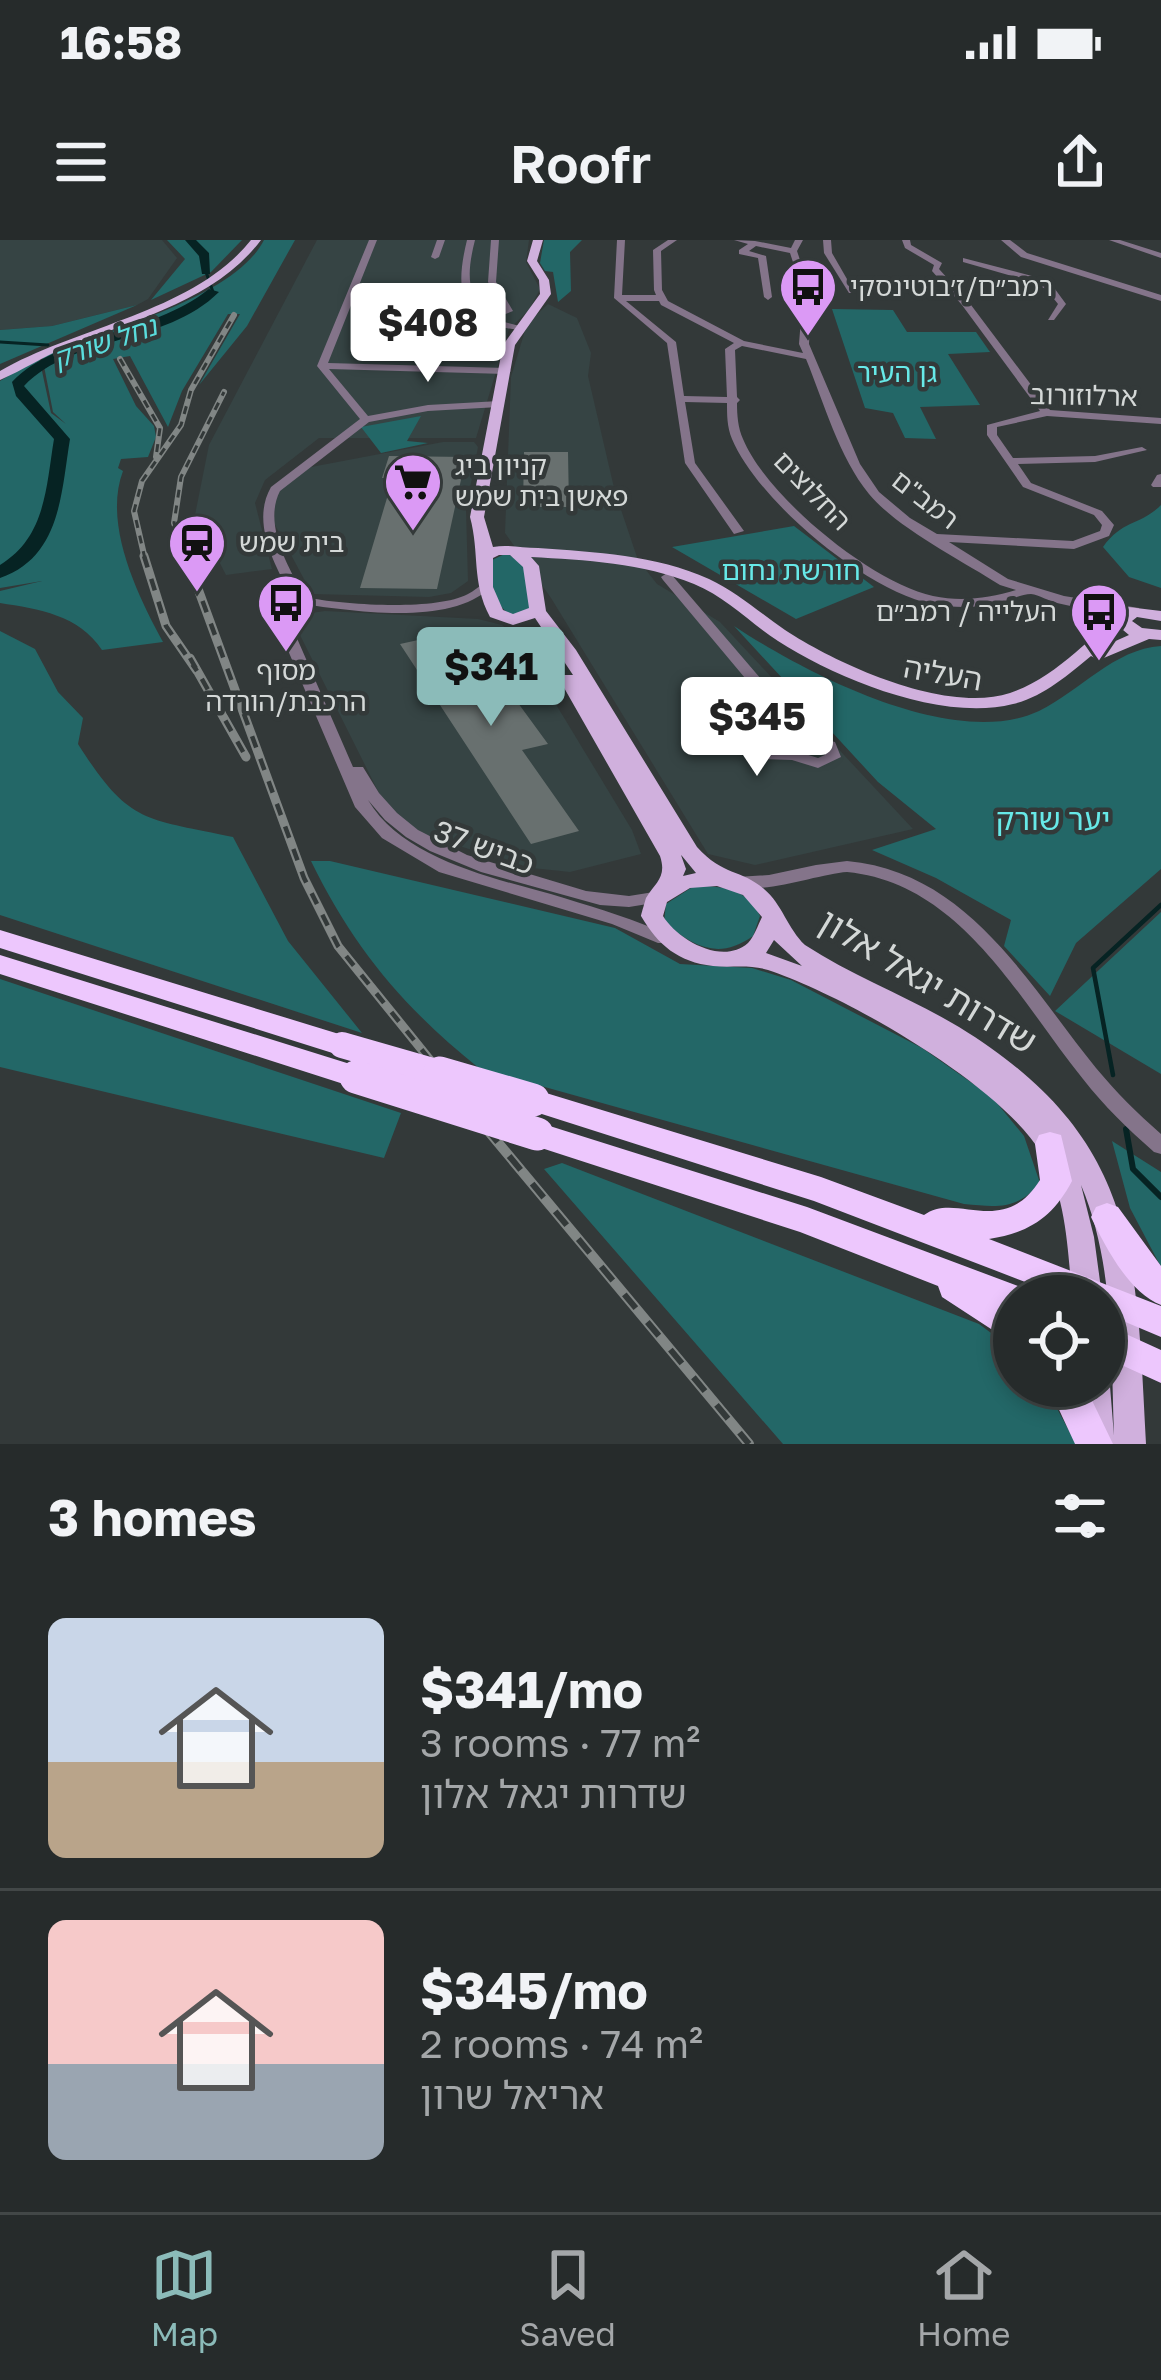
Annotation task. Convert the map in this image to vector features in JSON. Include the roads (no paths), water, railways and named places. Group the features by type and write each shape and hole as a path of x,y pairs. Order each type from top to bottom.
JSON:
{"highway":[{"path":"0,939 860,1204 1044,1275"},
{"path":"0,964 889,1250 993,1292"},
{"path":"860,1204 960,1226 1021,1219 1040,1208 1056,1181 1050,1144"},
{"path":"1108,1217 1135,1261 1161,1290"},
{"path":"889,1250 993,1315"},
{"path":"1125,1307 1161,1322"},
{"path":"1125,1350 1161,1366"},
{"path":"1077,1407 1096,1444"}],"main road":[{"path":"0,366 54,339 211,282 256,240"},
{"path":"487,468 487,523 511,550 526,557 538,611 567,650 692,855 704,868 757,895 771,917 761,944 731,957 689,954 664,939 653,914 674,869 667,848 542,635 505,617 485,587 477,517 499,404 517,328 544,301 546,284 532,260 538,240"},
{"path":"0,376 54,346 164,300"},
{"path":"484,557 511,550"},
{"name":"העליה","path":"511,550 581,554 684,575 718,590 826,660 899,688 955,700 992,702 1024,694 1161,599"},
{"name":"העליה","path":"533,574 550,563 571,560 679,585 808,658 875,688 959,710 1018,704 1108,648 1152,635"},
{"path":"505,617 538,611"},
{"path":"1136,616 1152,635"},
{"path":"664,894 696,879 730,882"},
{"name":"שדרות יגאל אלון","path":"771,917 784,940 805,957 947,1031 1019,1078 1069,1130 1097,1182 1108,1217 1103,1275"},
{"name":"שדרות יגאל אלון","path":"731,957 776,963 928,1041 1000,1088 1050,1144 1094,1275"},
{"path":"1095,1407 1096,1444"},
{"path":"1124,1407 1130,1444"}],"street":[{"path":"322,366 373,240"},
{"path":"435,256 441,240"},
{"path":"471,240 462,280 475,312 483,319 517,328"},
{"path":"483,319 508,311 492,282 496,240"},
{"path":"618,298 621,240"},
{"path":"660,298 657,250 673,240"},
{"path":"827,240 828,253 852,291"},
{"path":"906,240 939,265 1016,251"},
{"path":"1005,240 1016,251 1161,298"},
{"path":"1113,240 1161,256"},
{"path":"768,297 762,256 742,252 747,241 796,245"},
{"name":"רמב\"ם","path":"796,245 808,293 803,332 809,357 862,477 892,509 967,561 1026,591 1136,616"},
{"path":"967,260 1049,287 1061,304 1051,318"},
{"path":"939,265 938,272 954,284 1018,379 1047,413"},
{"path":"618,298 660,298 682,316 741,343 809,357"},
{"path":"618,298 671,342 690,463 738,531"},
{"name":"החלוצים","path":"741,343 730,349 736,436 760,475 831,547 906,595 947,604 990,602 1026,591"},
{"path":"322,366 506,371"},
{"path":"322,366 366,420"},
{"path":"678,399 735,400"},
{"path":"294,607 284,560 266,521 269,496 366,420 428,408 499,404"},
{"name":"ארלוזורוב","path":"1010,461 992,436 992,425 1047,413 1161,422"},
{"path":"1010,461 1095,459 1142,450"},
{"path":"937,538 1074,545 1105,533 1108,526 1097,513 1036,490 1010,461"},
{"path":"284,560 294,607"},
{"path":"679,585 805,740"},
{"path":"294,607 449,605 472,600 485,587"},
{"path":"294,607 505,617"},
{"name":"כביש 37","path":"294,607 294,629 362,778 380,806 404,828 456,858 609,903 664,894"},
{"name":"כביש 37","path":"294,607 363,807 388,834 445,868 619,920 664,939"},
{"path":"736,745 818,764 833,757 833,749 825,742 805,740 793,748 794,755"},
{"path":"730,882 755,883 839,866 883,872 921,888 975,929 1122,1112 1161,1146"},
{"path":"771,917 775,891 794,874"}],"waterway":[{"name":"נחל שורק","path":"190,240 205,255 206,272"},
{"name":"נחל שורק","path":"206,272 213,292"},
{"name":"נחל שורק","path":"0,573 19,561 43,532 62,439 17,385 52,360 166,322 213,292"},
{"path":"0,342 48,345"},
{"name":"נחל שורק","path":"65,347 84,350"},
{"path":"1113,1075 1093,968 1161,905"},
{"path":"1126,1129 1133,1169 1161,1197"}],"railway":[{"path":"145,559 134,511 142,481 181,425 191,390 234,315"},
{"path":"120,359 160,428 156,457"},
{"path":"187,559 174,523 181,477 224,392"},
{"path":"144,556 166,626 197,671"},
{"path":"186,556 304,878 338,946 443,1076"},
{"path":"190,658 246,757"},
{"path":"440,1073 749,1444"}],"place":[{"name":"רמב״ם/ז׳בוטינסקי","path":"808,338"},
{"name":"קניון ביג פאשן בית שמש","path":"413,533"},
{"name":"בית שמש","path":"197,594"},
{"name":"מסוף הרכבת/הורדה","path":"286,654"},
{"name":"העלייה / רמב״ם","path":"1099,663"}],"park label":[{"name":"גן העיר","path":"897,373"},
{"name":"חורשת נחום","path":"791,571"},
{"name":"יער שורק","path":"1053,820"}]}
